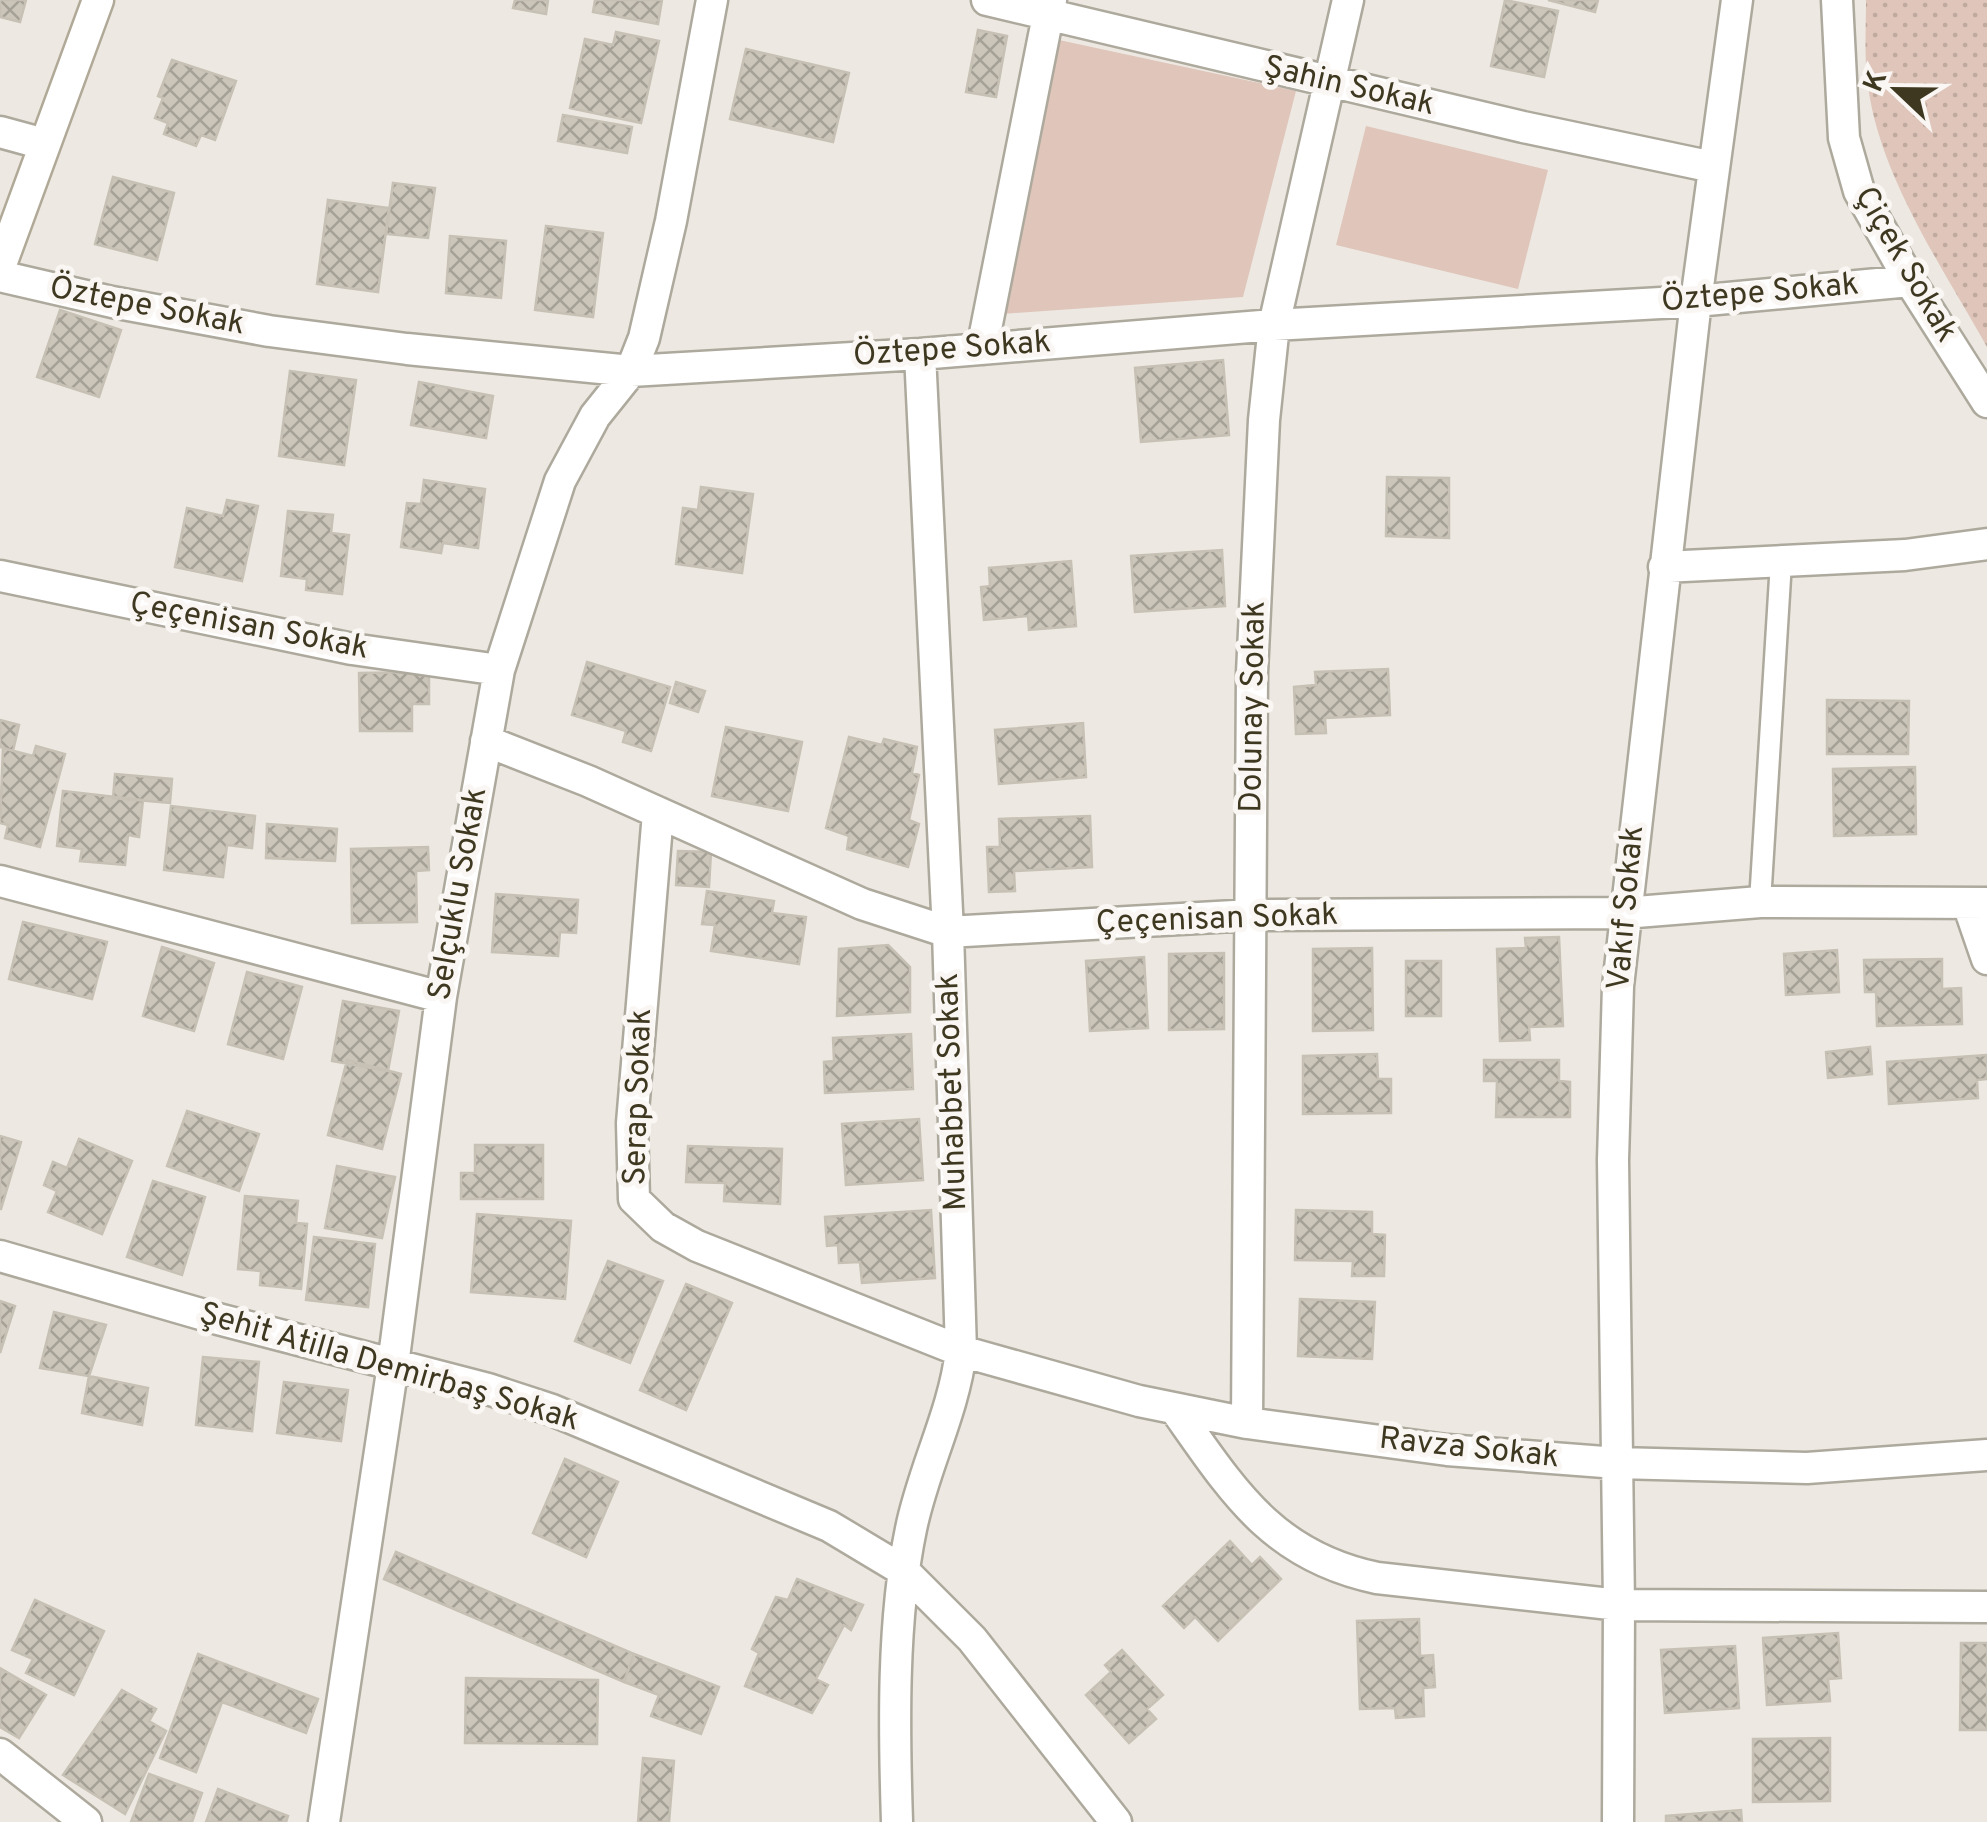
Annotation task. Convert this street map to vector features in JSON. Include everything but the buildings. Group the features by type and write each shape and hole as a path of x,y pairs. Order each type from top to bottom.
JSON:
{"street":[{"path":"0,268 98,0"},
{"name":"Selçuklu Sokak","path":"324,1822 393,1365 441,997 499,670 560,481 595,416 631,371 644,338 712,0"},
{"name":"Şahin Sokak","path":"988,0 1049,7 1330,83 1713,167"},
{"name":"Dolunay Sokak","path":"1247,1423 1252,673 1264,420 1274,325 1348,0"},
{"name":"Vakıf Sokak","path":"1618,1822 1620,1605 1614,1160 1618,986 1696,301 1737,0"},
{"name":"Çiçek Sokak","path":"1838,0 1844,138 1858,191 1910,282 1987,402"},
{"path":"982,348 1049,7"},
{"path":"0,132 44,144"},
{"name":"Öztepe Sokak","path":"0,276 268,331 631,371 920,354 1274,325 1696,301 1910,282"},
{"name":"Muhabbet Sokak","path":"897,1822 896,1701 904,1571 919,1494 958,1376 961,1351 948,932 920,354"},
{"path":"1664,567 1905,555 1987,544"},
{"name":"Çeçenisan Sokak","path":"0,576 352,648 499,670"},
{"name":"Çeçenisan Sokak","path":"486,741 862,904 948,932 1252,916 1624,913 1760,902 1977,904"},
{"name":"Serap Sokak","path":"658,814 632,1123 634,1199 663,1227 697,1246 961,1351"},
{"path":"0,881 441,997"},
{"path":"1977,904 1987,958"},
{"name":"Şehit Atilla Demirbaş Sokak","path":"0,1256 218,1320 488,1389 605,1430 828,1526 904,1571 972,1638 1116,1822"},
{"name":"Ravza Sokak","path":"961,1351 1175,1409 1247,1423 1447,1450 1617,1463 1807,1468 1987,1455"},
{"path":"1175,1409 1224,1477 1260,1517 1314,1559 1343,1570 1377,1578 1620,1605 1987,1607"},
{"path":"0,1754 86,1822"}],"lane":[{"path":"1760,902 1781,562"}],"shaded area":[{"path":"1866,0 1987,0 1987,347 1933,254 1885,154 1868,86"},
{"path":"1059,40 1296,91 1243,297 1002,314"},
{"path":"1366,126 1548,170 1518,289 1336,245"}]}
